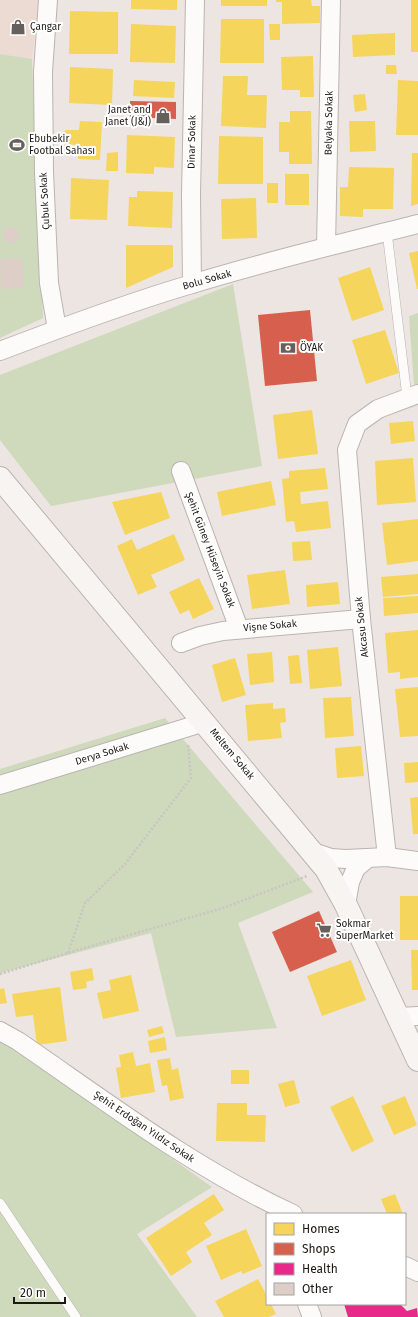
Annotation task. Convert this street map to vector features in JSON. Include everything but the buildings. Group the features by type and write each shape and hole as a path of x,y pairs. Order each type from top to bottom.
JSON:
{"main road":[{"name":"Meltem Sokak","path":"0,478 196,725 320,860 408,1016 418,1060"}],"street":[{"name":"Çubuk Sokak","path":"48,0 43,72 44,172 49,283 57,329"},
{"name":"Dinar Sokak","path":"192,284 191,195 195,0"},
{"name":"Belyaka Sokak","path":"326,246 331,0"},
{"name":"Bolu Sokak","path":"0,351 57,329 192,284 326,246 418,224"},
{"name":"Akcasu Sokak","path":"387,857 360,619 346,450 357,424 378,409 413,396"},
{"name":"Şehit Güney Hüseyin Sokak","path":"181,471 240,628"},
{"name":"Vişne Sokak","path":"181,643 200,636 240,628 360,619"},
{"name":"Derya Sokak","path":"0,785 196,725"},
{"path":"320,860 331,858 346,859 387,857 418,861"},
{"path":"346,905 350,882 356,868 368,858"},
{"name":"Şehit Erdoğan Yıldız Sokak","path":"0,1031 18,1041 186,1156 265,1207 289,1213"},
{"path":"406,1266 418,1272"},
{"path":"307,1305 312,1317"}],"lane":[{"path":"387,232 413,396"},
{"path":"0,1203 76,1317"}],"path":[{"path":"68,953 85,903 125,864 191,778 196,725"},
{"path":"0,974 223,908 320,860"}],"shaded area":[{"name":"Çangar","path":"0,0 39,0 32,59 0,54"}],"green space":[{"path":"0,54 32,59 43,318 0,338"},
{"path":"233,284 262,466 51,506 0,440 0,375"},
{"path":"418,313 418,384 414,385 409,316"},
{"path":"165,718 313,892 238,923 277,1028 176,1037 151,933 0,973 0,769"},
{"path":"0,1037 212,1187 137,1234 197,1317 0,1317"}],"place":[{"name":"Çangar","path":"18,27"},
{"name":"Janet and Janet (J&J)","path":"163,116"},
{"name":"Ebubekir Footbal Sahası","path":"17,145"},
{"name":"ÖYAK","path":"288,348"},
{"name":"Sokmar SuperMarket","path":"324,930"}]}
